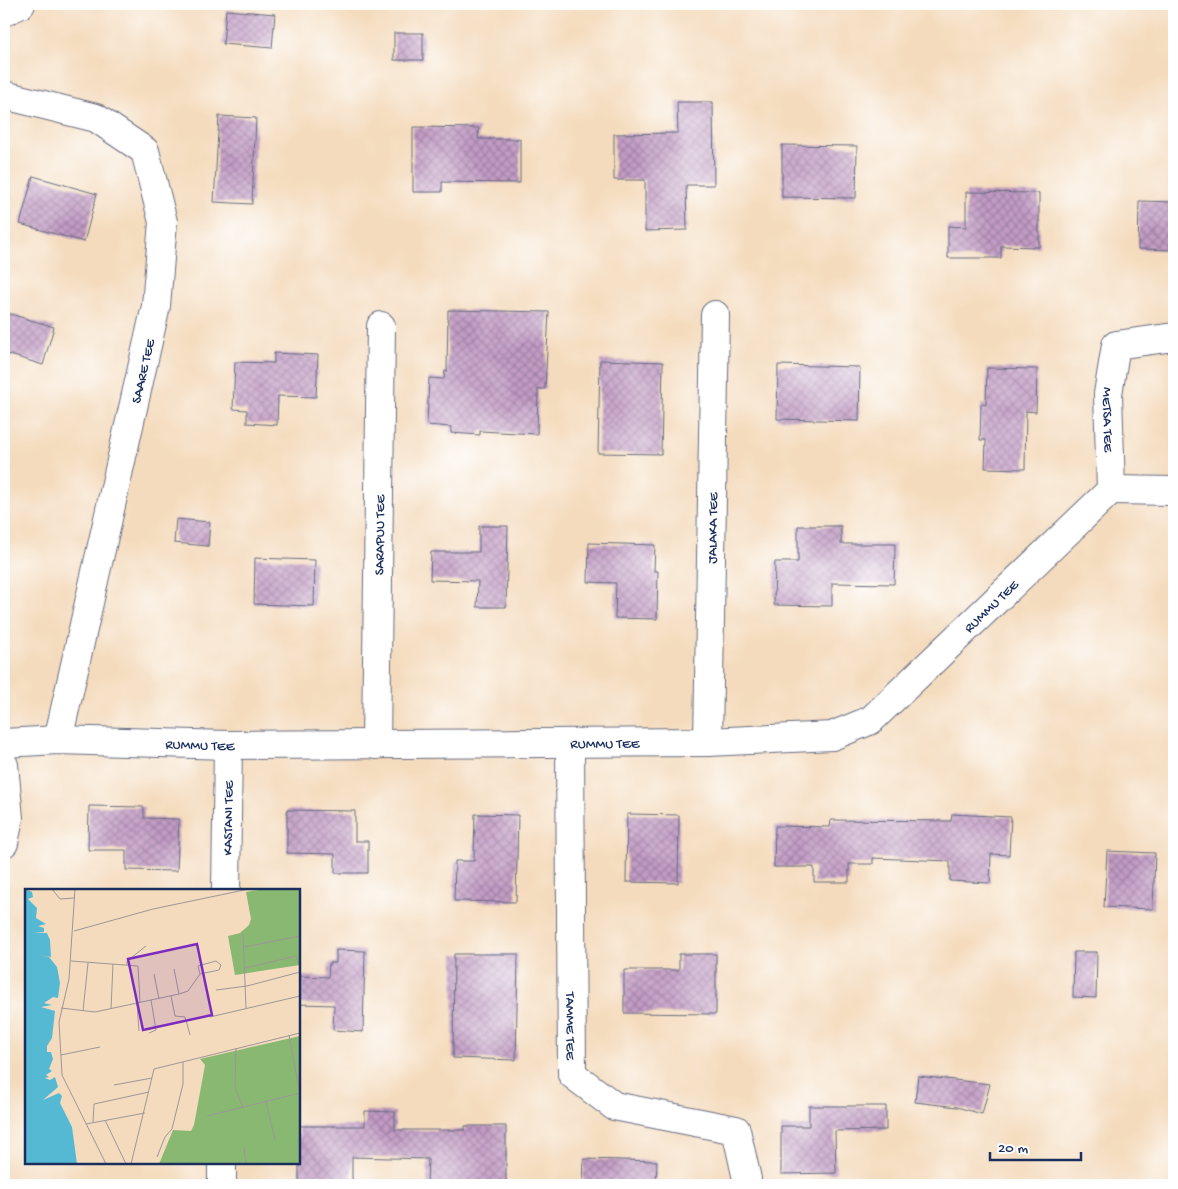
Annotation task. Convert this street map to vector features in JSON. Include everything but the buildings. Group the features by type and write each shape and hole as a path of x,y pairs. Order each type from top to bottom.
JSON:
{"street":[{"path":"4,12 21,4"},
{"name":"SAARE TEE","path":"4,95 96,118 145,151 163,222 156,306 58,740"},
{"name":"JALAKA TEE","path":"708,742 715,315"},
{"name":"SARAPUU TEE","path":"376,745 381,326"},
{"name":"METSA TEE","path":"1111,490 1108,394 1116,345 1174,337"},
{"path":"1111,490 1174,491"},
{"name":"RUMMU TEE","path":"4,743 58,740 228,745 570,745 708,742 832,736 871,720 1111,490"},
{"name":"KASTANI TEE","path":"226,889 228,745"},
{"name":"TAMME TEE","path":"570,745 572,1074 614,1106 736,1130 746,1179 745,1185"},
{"path":"4,765 9,818 4,843"},
{"path":"222,1164 222,1185"}]}
